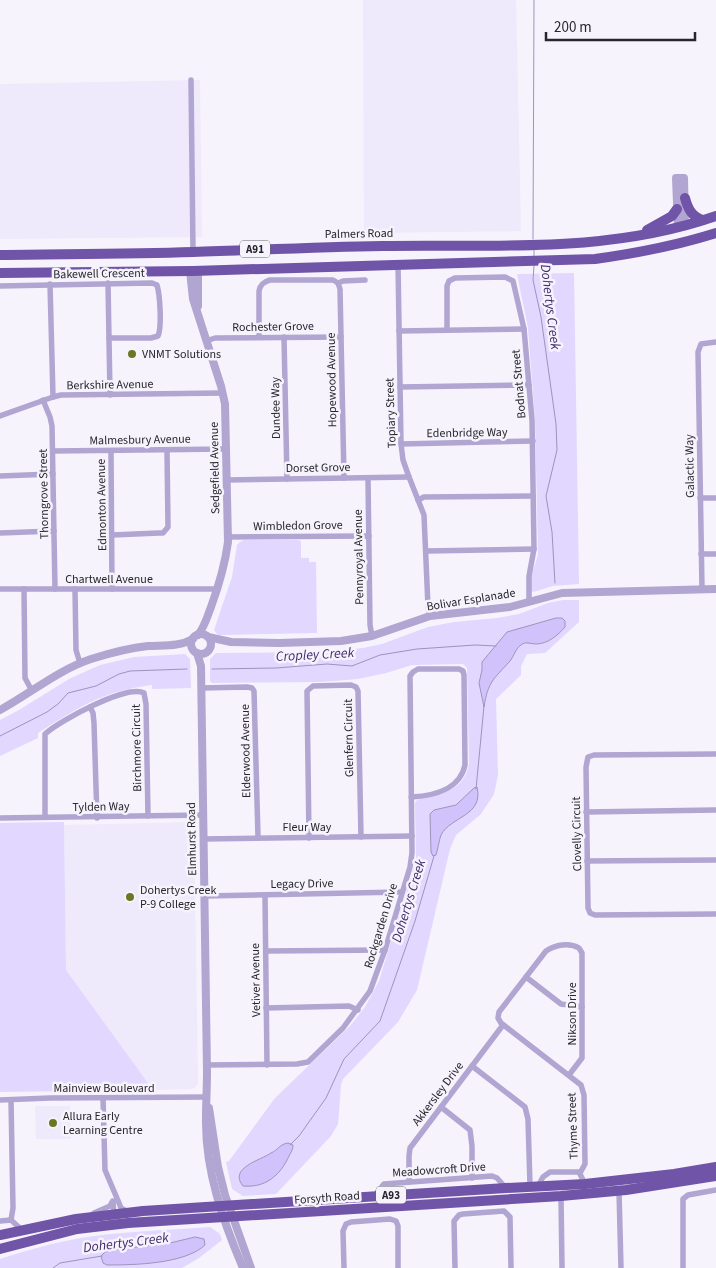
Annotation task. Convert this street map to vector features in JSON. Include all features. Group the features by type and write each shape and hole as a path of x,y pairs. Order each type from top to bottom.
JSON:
{"highway":[{"path":"685,198 693,215 703,220"},
{"path":"632,237 672,216 677,209"},
{"name":"Palmers Road","path":"0,255 193,252 314,247 565,245 632,237 682,227 716,216"},
{"path":"682,227 685,243"},
{"name":"A91","path":"0,273 194,271 595,259 633,254 685,243 716,233"},
{"path":"193,252 194,271"},
{"name":"Forsyth Road","path":"0,1235 76,1219 130,1212 534,1186 561,1191 585,1184 619,1186 716,1166"},
{"name":"Forsyth Road","path":"0,1248 77,1229 561,1191 716,1176"}],"street":[{"path":"190,80 193,252"},
{"path":"676,178 684,178 685,198 682,227 677,209 676,178"},
{"name":"Topiary Street","path":"398,265 402,444 409,477 424,515 430,616"},
{"name":"Sedgefield Avenue","path":"194,271 193,300 223,393 226,414 228,537 227,556 218,589 206,622 195,637"},
{"name":"Bodnat Street","path":"447,330 447,286 450,281 455,278 497,277 508,278 513,281 524,329 533,441 534,549 529,576 529,601"},
{"path":"259,337 259,287 265,282 270,280 333,280 338,283 342,280 364,280"},
{"name":"Bakewell Crescent","path":"0,286 152,282 157,285 159,291 160,333 155,337 109,338"},
{"path":"108,283 110,395"},
{"name":"Hopewood Avenue","path":"338,283 340,289 344,478"},
{"path":"50,284 52,397"},
{"path":"399,331 524,329"},
{"name":"Dundee Way","path":"284,337 287,478"},
{"name":"Rochester Grove","path":"206,341 215,338 341,337"},
{"name":"Galactic Way","path":"702,589 698,352 701,344 716,342"},
{"path":"400,387 529,385"},
{"name":"Berkshire Avenue","path":"0,416 52,397 223,393"},
{"name":"Thorngrove Street","path":"44,400 50,417 53,451 55,589"},
{"name":"Edenbridge Way","path":"402,444 533,441"},
{"name":"Malmesbury Avenue","path":"53,451 227,449"},
{"path":"112,535 163,533 168,528 167,450"},
{"name":"Edmonton Avenue","path":"111,451 112,589"},
{"path":"0,476 53,474"},
{"name":"Dorset Grove","path":"227,480 409,477"},
{"name":"Pennyroyal Avenue","path":"368,478 370,624 372,636"},
{"path":"418,500 424,497 533,496"},
{"path":"700,498 716,498"},
{"path":"0,532 54,531"},
{"name":"Wimbledon Grove","path":"228,537 369,536"},
{"path":"427,551 534,549"},
{"path":"701,554 716,554"},
{"name":"Chartwell Avenue","path":"0,589 218,589"},
{"path":"24,589 25,678 32,691"},
{"path":"75,589 76,650 80,663"},
{"name":"Bolivar Esplanade","path":"208,637 231,642 309,643 341,640 372,636 430,616 510,607 551,594 716,589"},
{"name":"Sedgefield Avenue","path":"206,622 208,637"},
{"path":"1,709 56,675 80,663 120,650 147,646 179,645 202,634 208,637 211,644 208,652 202,654 179,645"},
{"path":"195,637 191,644 195,652"},
{"name":"Bolivar Esplanade","path":"208,652 214,647 231,642"},
{"name":"Elmhurst Road","path":"195,652 201,666 208,1099 206,1118 210,1160 243,1268"},
{"name":"Elmhurst Road","path":"201,666 208,652"},
{"name":"Rockgarden Drive","path":"207,1065 267,1065 308,1062 343,1028 358,1010 370,991 385,950 411,860 410,679 413,672 418,669 456,668 463,671 464,678 466,765 463,774 456,784 443,790 424,796 411,797"},
{"name":"Glenfern Circuit","path":"308,838 307,691 313,686 351,685 358,690 361,837"},
{"name":"Elderwood Avenue","path":"201,688 247,687 252,688 254,691 258,837"},
{"name":"Birchmore Circuit","path":"45,817 44,735 50,729 107,699 128,692 141,691 144,693 146,704 148,816"},
{"path":"90,707 94,719 97,818"},
{"name":"Clovelly Circuit","path":"716,754 591,756 586,763 588,908 592,914 716,914"},
{"path":"586,812 716,810"},
{"name":"Tylden Way","path":"0,818 203,815"},
{"name":"Fleur Way","path":"203,839 412,836"},
{"path":"587,861 716,860"},
{"name":"Legacy Drive","path":"204,896 401,892"},
{"name":"Vetiver Avenue","path":"265,895 267,1065"},
{"name":"Nikson Drive","path":"526,977 541,957 551,948 573,945 579,948 582,954 582,1058 569,1075"},
{"path":"266,951 385,950"},
{"path":"503,1025 498,1018 499,1012 526,977 561,1004 582,1007"},
{"path":"266,1008 349,1006 358,1010"},
{"name":"Akkersley Drive","path":"409,1182 410,1148 503,1025"},
{"name":"Thyme Street","path":"503,1025 581,1085 584,1095 585,1164 580,1173"},
{"path":"472,1066 525,1107 528,1119 534,1186"},
{"path":"103,1098 105,1170 121,1208 130,1212"},
{"name":"Mainview Boulevard","path":"0,1100 103,1098 208,1099"},
{"path":"11,1100 13,1208 11,1220"},
{"path":"441,1107 470,1130 472,1178"},
{"path":"534,1186 550,1172 574,1171 580,1173 585,1184"},
{"name":"Meadowcroft Drive","path":"375,1196 384,1184 472,1178 494,1177 506,1188"},
{"path":"619,1186 621,1268"},
{"path":"113,1190 113,1214 115,1218 120,1220 170,1221"},
{"path":"683,1268 682,1203 684,1197 716,1190"},
{"path":"561,1191 562,1268"},
{"path":"76,1219 110,1206 113,1201"},
{"path":"455,1268 454,1221 456,1218 463,1214 504,1211 510,1217 511,1268"},
{"name":"Elmhurst Road","path":"228,1217 251,1268"},
{"path":"344,1268 343,1231 346,1224 390,1219 396,1221 398,1226 398,1268"},
{"path":"0,1222 11,1220"},
{"path":"11,1220 23,1230"}],"shaded area":[{"path":"363,0 516,0 521,231 364,233"},
{"path":"200,80 202,237 0,239 0,84"},
{"path":"574,273 579,584 553,586 533,592 531,591 531,577 538,555 535,420 528,328 517,274"},
{"path":"244,540 299,540 301,542 301,558 309,558 309,562 316,562 317,633 218,635 214,630 232,577 237,545"},
{"path":"563,600 579,600 579,622 545,653 527,654 521,666 521,675 496,699 498,775 494,794 481,814 456,835 450,849 417,990 398,1022 343,1079 338,1124 331,1136 276,1194 243,1196 232,1189 226,1162 229,1161 275,1098 350,1026 365,1007 379,981 416,859 415,803 417,800 443,793 457,786 466,773 469,764 467,668 463,664 412,665 358,679 321,682 212,683 210,681 210,659 216,653 326,652 363,648 382,644 428,627 519,614 548,603"},
{"path":"562,618 565,621 565,627 549,641 540,644 524,643 519,646 510,661 492,681 484,707 479,683 482,662 507,632"},
{"path":"185,654 190,659 191,688 152,689 152,685 119,691 79,708 38,733 38,738 0,756 0,720 69,679 100,665 134,657"},
{"path":"477,787 478,797 476,804 441,835 436,855 433,856 431,852 430,814 434,810 456,805"},
{"path":"64,822 66,970 153,1090 0,1092 0,823"},
{"name":"Dohertys Creek P-9 College","path":"192,822 194,825 198,1084 193,1089 153,1090 66,970 64,825"},
{"name":"Allura Early Learning Centre","path":"35,1106 70,1106 71,1139 36,1139"},
{"path":"288,1143 293,1145 292,1150 276,1175 265,1183 243,1186 239,1180 243,1169"},
{"path":"210,1227 220,1234 222,1240 199,1258 182,1268 0,1268 0,1259 70,1240 123,1233"},
{"path":"195,1237 204,1239 205,1245 185,1256 172,1260 145,1264 107,1265 103,1263 101,1256 111,1250 170,1243"}],"waterway":[{"name":"Dohertys Creek","path":"533,239 534,0"},
{"name":"Dohertys Creek","path":"534,248 534,257"},
{"name":"Dohertys Creek","path":"534,266 533,280 541,317 556,424 557,450 546,496 552,532 555,583"},
{"name":"Cropley Creek","path":"212,669 276,668 327,664 352,666 380,655 417,649 475,645 496,646"},
{"name":"Cropley Creek","path":"0,736 47,712 68,693 96,686 119,674 130,671 187,669"},
{"name":"Dohertys Creek","path":"476,789 484,706"},
{"name":"Dohertys Creek","path":"290,1145 299,1136 326,1098 344,1059 380,1021 415,921 434,856"},
{"name":"Dohertys Creek","path":"53,1268 60,1263 102,1256"}],"place":[{"name":"VNMT Solutions","path":"132,354"},
{"name":"Dohertys Creek P-9 College","path":"130,897"},
{"name":"Allura Early Learning Centre","path":"53,1123"}]}
